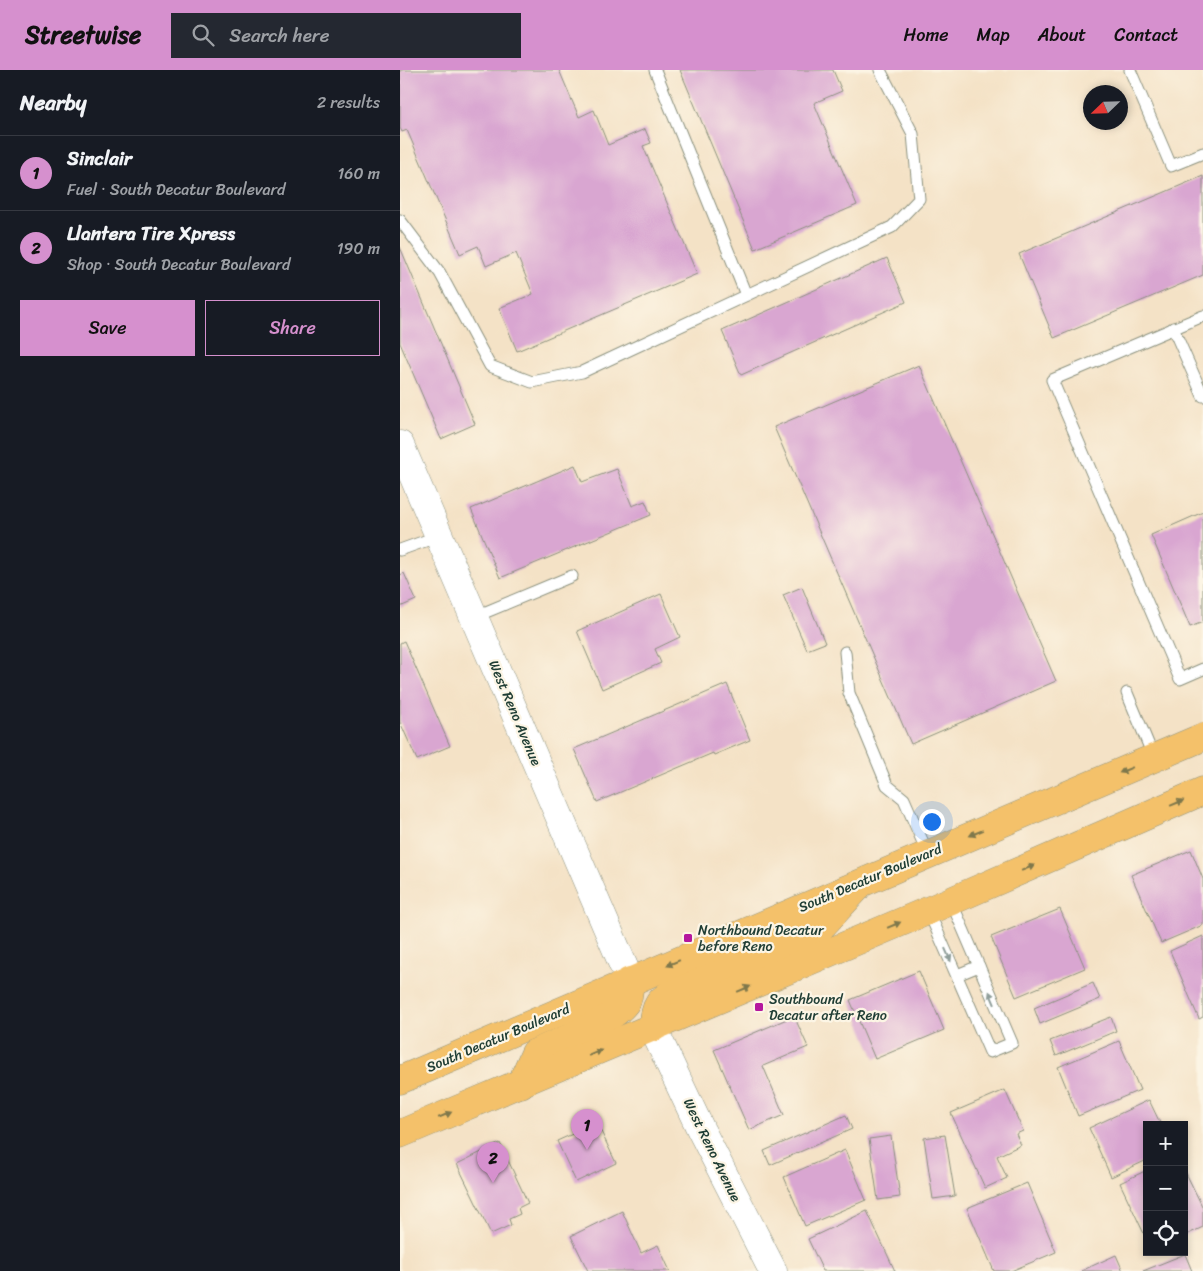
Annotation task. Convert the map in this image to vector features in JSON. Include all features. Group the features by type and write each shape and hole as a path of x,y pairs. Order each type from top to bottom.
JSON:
{"main road":[{"name":"South Decatur Boulevard","path":"400,1080 1203,737"},
{"path":"400,1134 940,906 1203,792"},
{"path":"653,1028 656,1008 664,998 680,988 820,928 862,882"},
{"path":"521,1084 535,1053 608,1019 620,1009 627,999 630,981"}],"street":[{"name":"West Reno Avenue","path":"400,445 630,981"},
{"name":"West Reno Avenue","path":"653,1028 701,1130 773,1271"}],"lane":[{"path":"655,70 746,296"},
{"path":"400,220 440,273 490,366 532,382 582,372 892,227 919,199 913,134 880,70"},
{"path":"1130,70 1171,166 1203,153"},
{"path":"1203,316 1052,380 1180,679 1203,669"},
{"path":"1173,328 1203,396"},
{"path":"400,550 439,536"},
{"path":"474,617 572,576"},
{"path":"845,652 850,693 857,712 887,785 904,800 928,854"},
{"path":"1127,693 1154,758"},
{"path":"940,906 979,966 1012,1043 990,1052 957,975 940,906"},
{"path":"957,975 979,966"}],"building":[{"path":"400,70 559,70 579,117 594,110 608,145 645,129 651,143 643,146 697,274 517,351 499,308 533,294 516,253 486,266 478,246 460,254 407,130 402,132 400,128"},
{"path":"680,70 833,70 842,91 814,103 857,205 755,249"},
{"path":"1203,176 1203,275 1054,338 1019,254"},
{"path":"400,247 475,424 441,439 400,343"},
{"path":"887,258 906,302 741,375 722,331"},
{"path":"919,365 1056,681 911,744 774,427"},
{"path":"575,465 582,482 617,469 632,506 645,501 651,515 500,578 471,509"},
{"path":"1203,512 1203,622 1190,627 1151,535"},
{"path":"404,573 416,600 400,607 400,575"},
{"path":"802,587 825,643 807,650 783,595"},
{"path":"661,594 680,637 655,649 661,663 602,689 577,631"},
{"path":"404,641 450,746 417,760 400,722 400,643"},
{"path":"727,684 750,740 714,755 713,753 597,802 574,749"},
{"path":"1191,850 1203,879 1203,925 1161,943 1131,875"},
{"path":"1060,909 1085,968 1016,997 991,937"},
{"path":"1203,936 1203,1017 1199,1019 1170,951"},
{"path":"919,971 944,1030 875,1059 850,1000"},
{"path":"1093,983 1100,999 1040,1024 1034,1008"},
{"path":"794,1016 808,1047 763,1066 784,1115 749,1130 714,1050"},
{"path":"1111,1017 1116,1031 1056,1056 1050,1041"},
{"path":"1119,1041 1140,1090 1078,1116 1058,1067"},
{"path":"1005,1090 1023,1131 1016,1134 1021,1145 997,1156 1007,1178 985,1188 951,1113"},
{"path":"1149,1100 1159,1121 1143,1121 1143,1162 1111,1177 1089,1128"},
{"path":"846,1115 852,1129 770,1165 764,1151"},
{"path":"597,1123 616,1163 576,1182 557,1141"},
{"path":"945,1135 955,1196 933,1199 924,1138"},
{"path":"891,1136 900,1197 878,1200 869,1139"},
{"path":"500,1143 528,1203 518,1208 520,1214 509,1219 511,1225 491,1234 457,1164"},
{"path":"845,1150 866,1200 805,1226 784,1177"},
{"path":"1143,1172 1143,1232 1120,1183"},
{"path":"1188,1177 1203,1208 1203,1227 1188,1234"},
{"path":"1027,1183 1056,1252 1011,1271 994,1271 967,1208"},
{"path":"622,1211 641,1253 658,1245 670,1271 588,1271 571,1236"},
{"path":"867,1211 895,1271 823,1271 808,1239"},
{"path":"1116,1255 1123,1271 1081,1271"},
{"path":"1180,1256 1186,1256 1192,1271 1143,1271"}],"place":[{"name":"Northbound Decatur before Reno","path":"688,938"},
{"name":"Southbound Decatur after Reno","path":"759,1007"},
{"name":"Sinclair","path":"587,1150"},
{"name":"Llantera Tire Xpress","path":"493,1183"}]}
